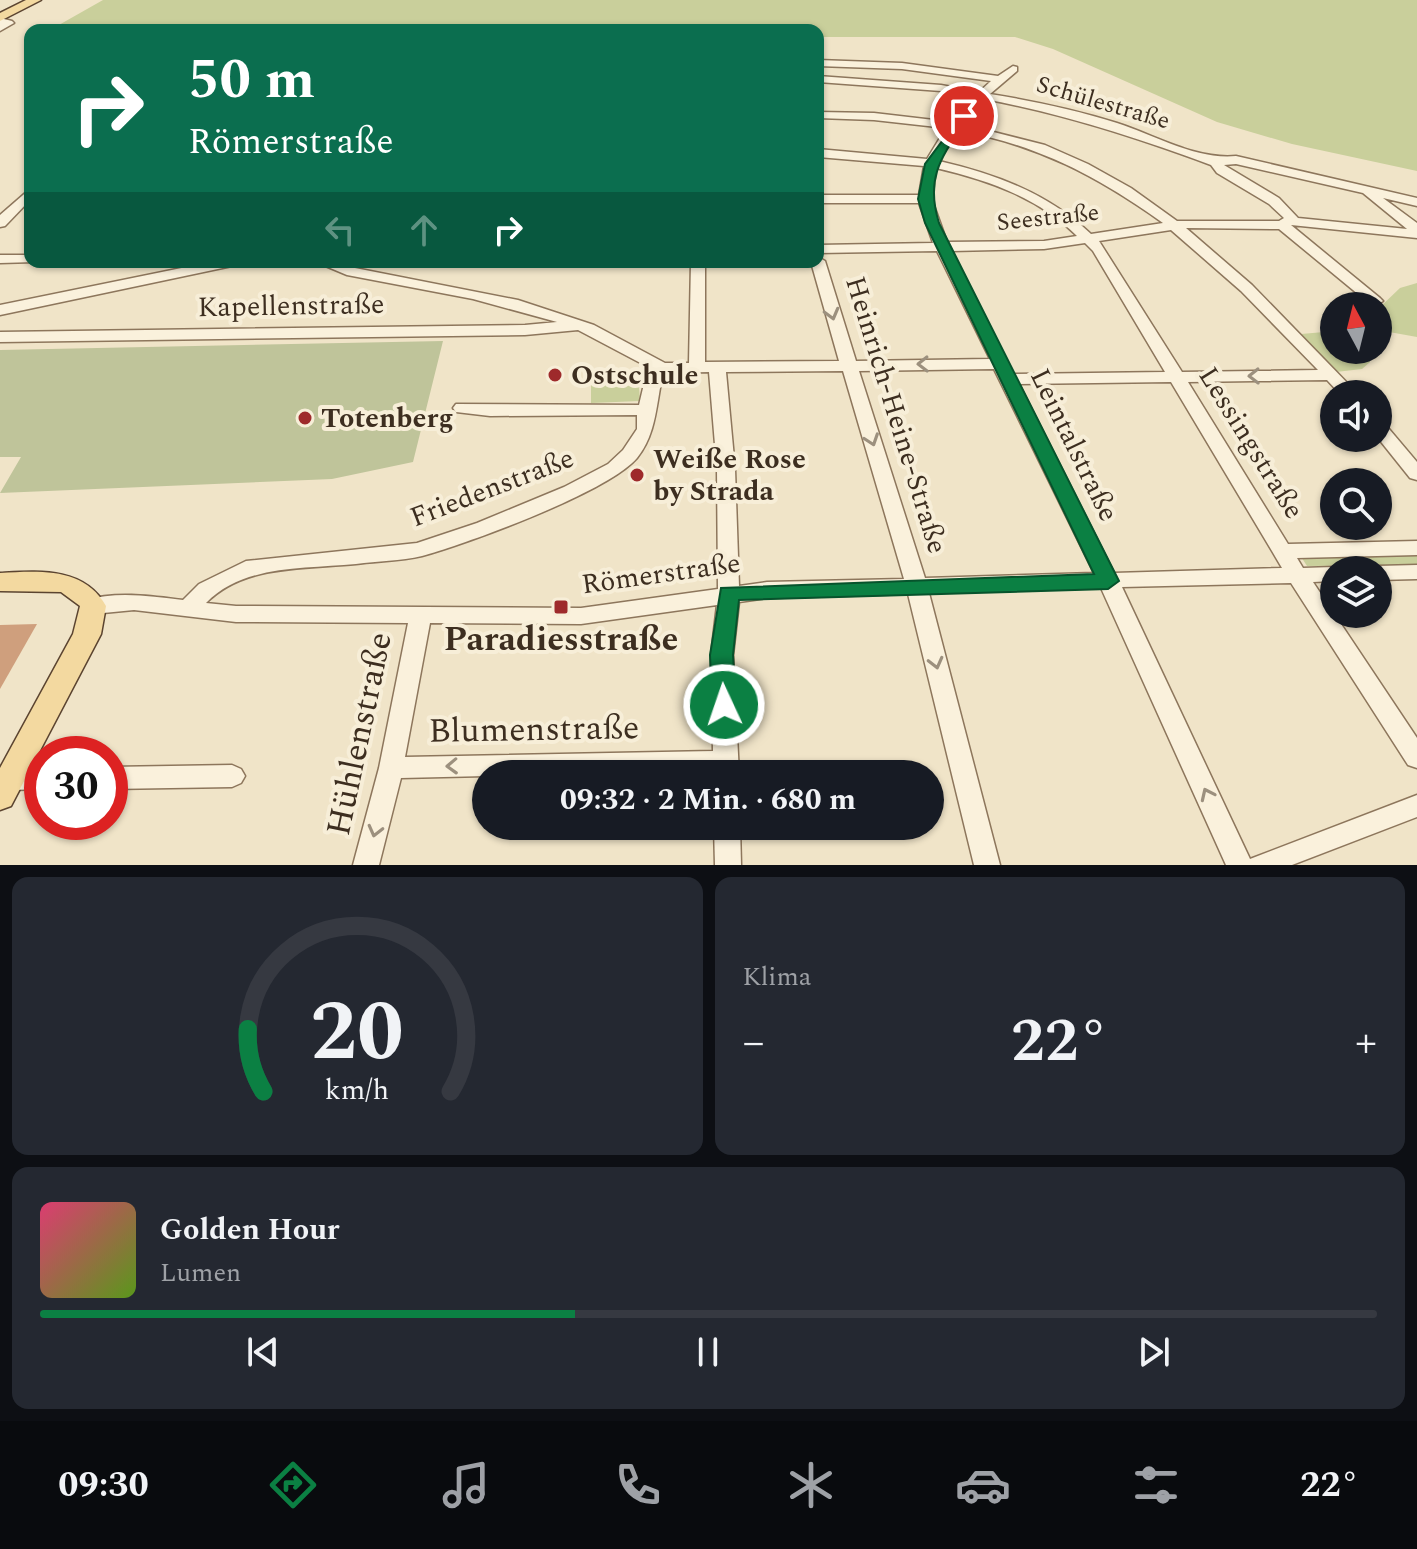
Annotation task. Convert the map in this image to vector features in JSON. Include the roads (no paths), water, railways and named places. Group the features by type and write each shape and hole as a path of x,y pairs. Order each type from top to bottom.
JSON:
{"main road":[{"path":"0,19 35,0"},
{"path":"0,582 68,585 84,593 93,606 87,634 5,788"}],"street":[{"path":"0,9 15,10"},
{"path":"0,19 9,23 0,28"},
{"name":"Leintalstraße","path":"824,63 1007,74 982,95 954,127 931,164 925,199 942,247 1108,581 1239,865"},
{"name":"Schülestraße","path":"824,79 901,83 982,95 1098,121 1215,162 1221,170 1288,211 1287,223 1365,292"},
{"path":"824,116 954,127 1041,148 1076,164 1171,225 1263,302 1336,380"},
{"name":"Lessingstraße","path":"824,154 931,164 1020,189 1066,214 1090,238 1297,575 1417,758"},
{"path":"1215,162 1243,161 1417,202"},
{"path":"1367,192 1417,232"},
{"path":"0,223 24,199"},
{"path":"824,199 925,199"},
{"name":"Seestraße","path":"824,249 1044,245 1171,225 1287,223 1417,232"},
{"path":"0,259 24,259"},
{"path":"0,310 203,268"},
{"path":"340,268 518,303 583,325 662,368 846,366 1175,377 1332,375"},
{"path":"699,268 707,367 726,469 729,593 722,655 726,760"},
{"name":"Heinrich-Heine-Straße","path":"820,268 846,366 917,587 987,865"},
{"name":"Kapellenstraße","path":"0,337 525,330 583,325"},
{"name":"Friedenstraße","path":"188,608 207,589 246,568 418,550 484,528 571,491 615,468 630,454 646,429 646,410 657,364"},
{"path":"462,408 490,411 646,410"},
{"path":"1392,444 1417,474"},
{"path":"1282,551 1417,548"},
{"path":"1392,573 1417,572"},
{"name":"Römerstraße","path":"93,606 134,602 236,614 420,618 605,614 729,593 1320,574"},
{"name":"Hühlenstraße","path":"366,865 391,768 420,618"},
{"name":"Blumenstraße","path":"391,768 472,768"},
{"path":"128,778 232,776"},
{"path":"1260,865 1417,806"},
{"path":"727,840 728,865"}],"place":[{"name":"Ostschule","path":"555,375"},
{"name":"Totenberg","path":"305,418"},
{"name":"Weiße Rose by Strada","path":"637,475"},
{"name":"Paradiesstraße","path":"561,607"}]}
